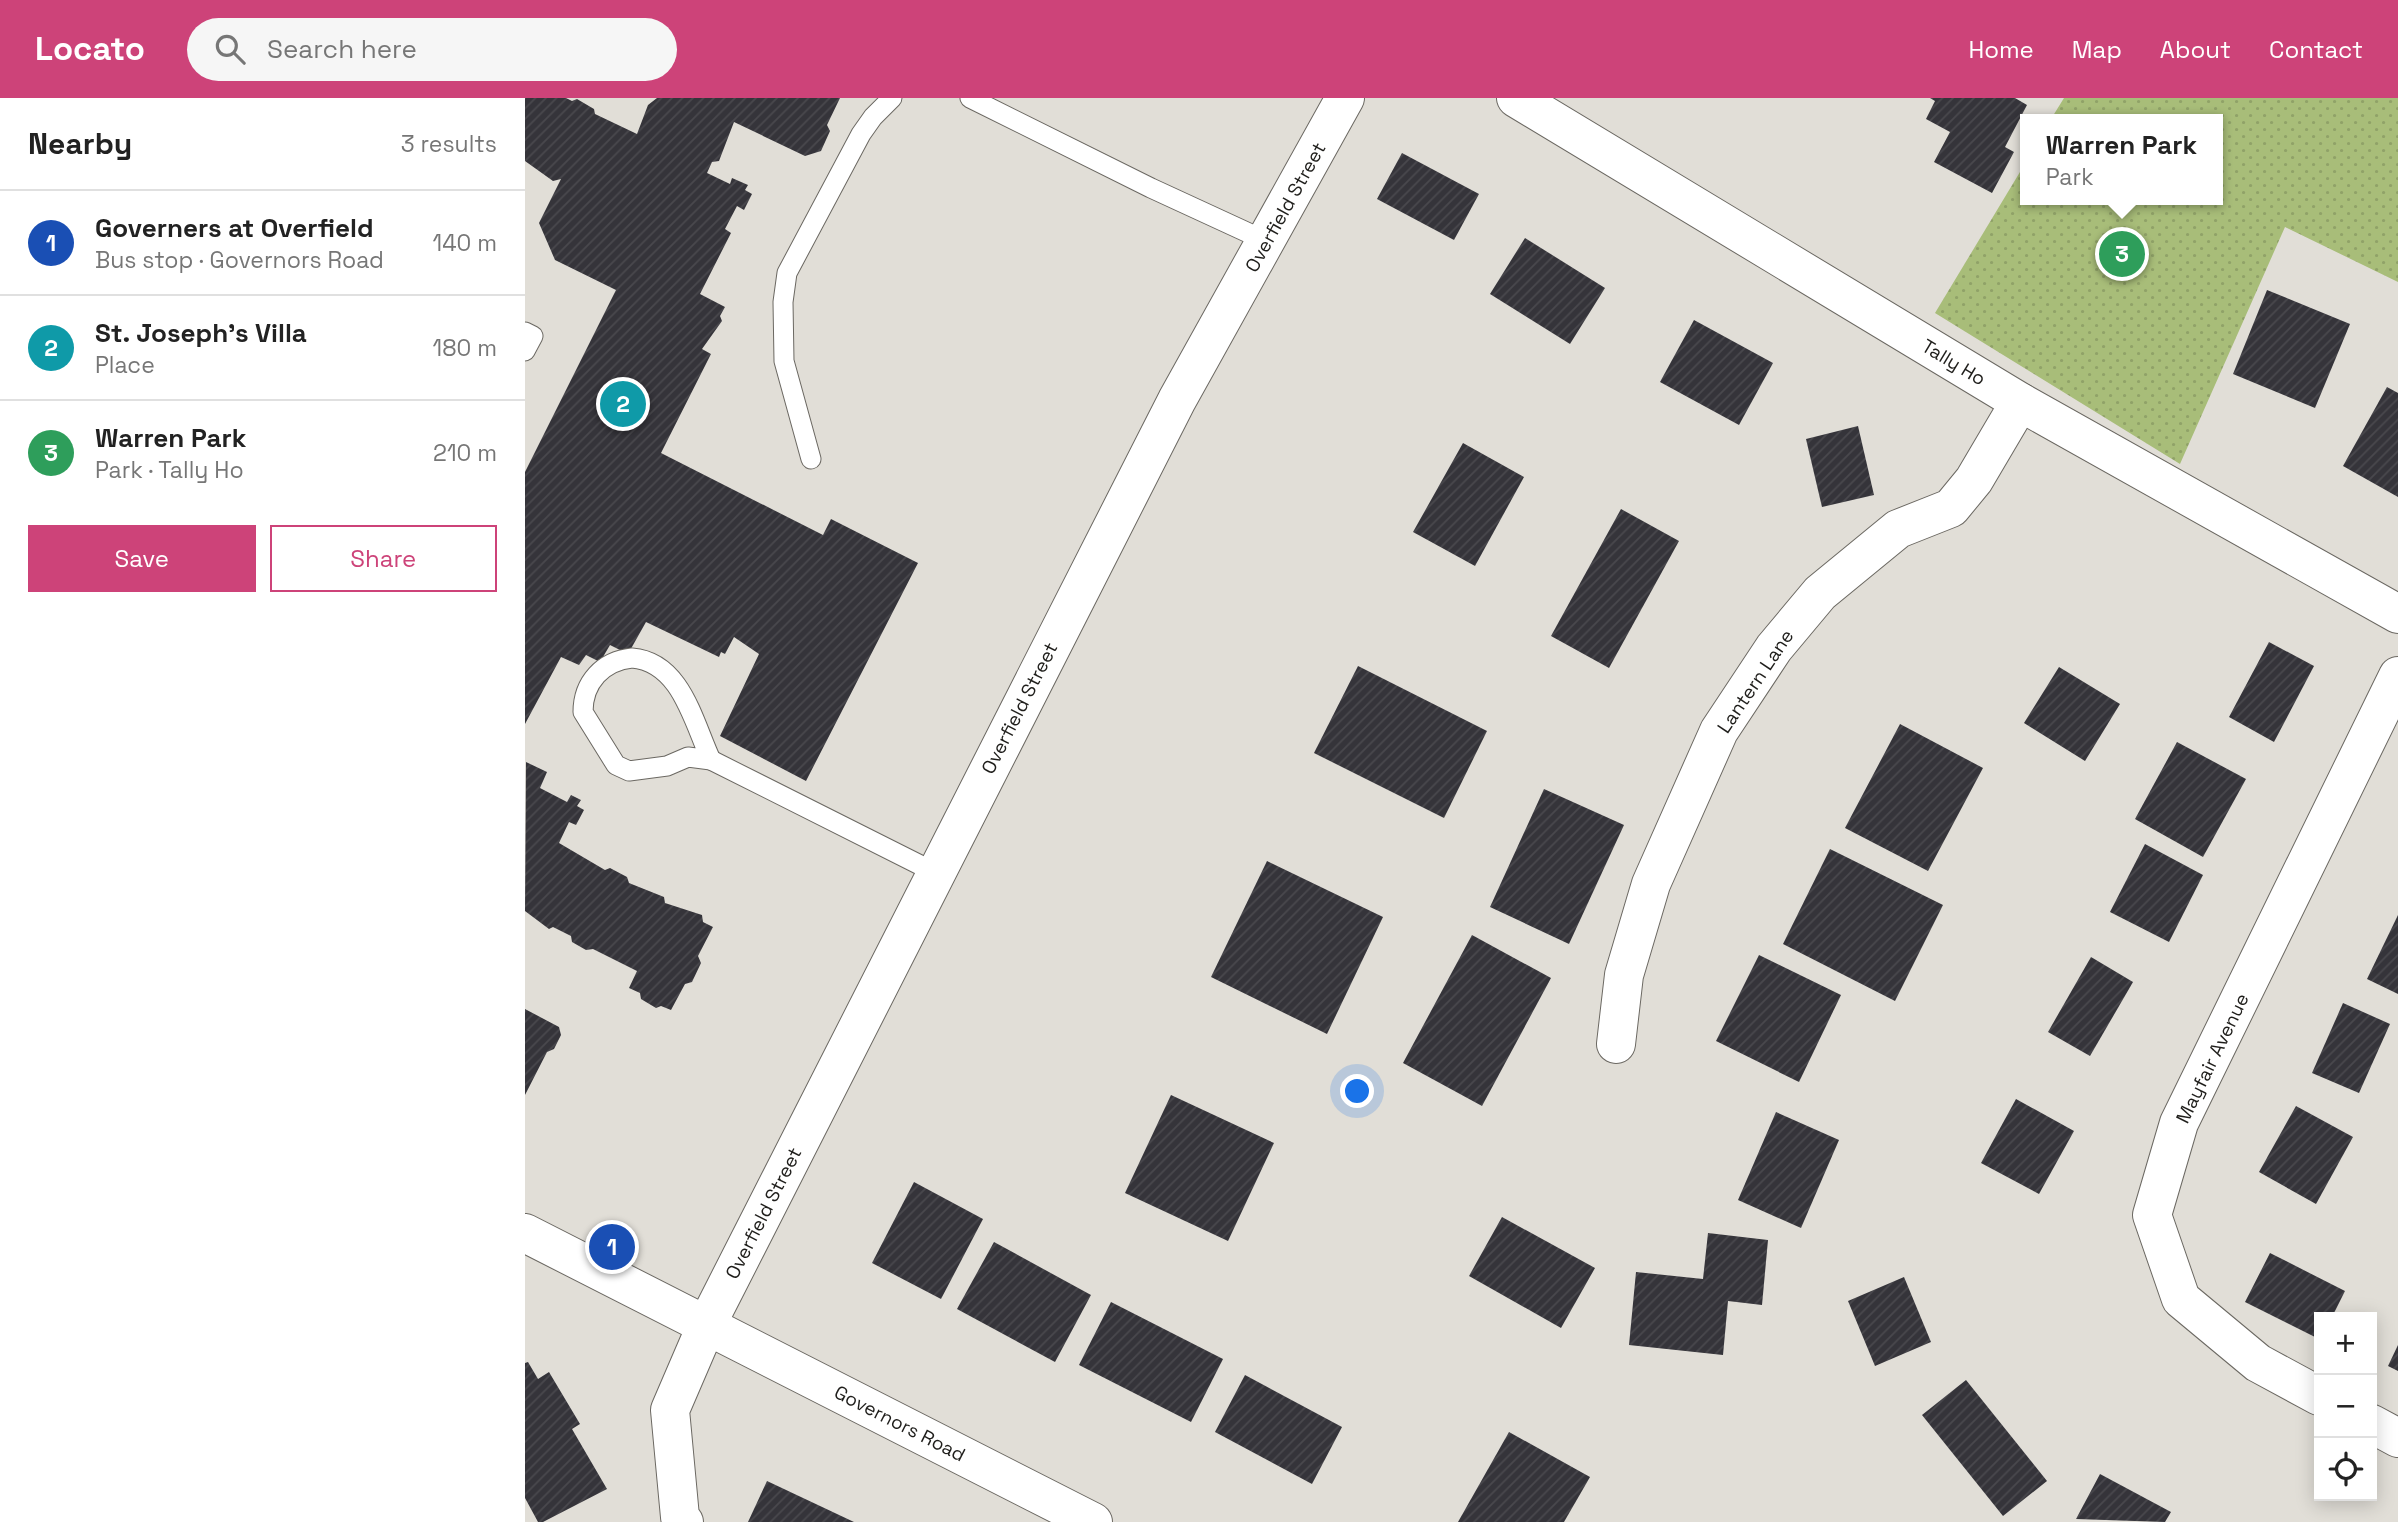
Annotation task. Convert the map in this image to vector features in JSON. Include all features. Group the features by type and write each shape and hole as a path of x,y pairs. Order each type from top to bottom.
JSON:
{"street":[{"name":"Overfield Street","path":"707,1324 934,872 1177,400 1345,98"},
{"name":"Tally Ho","path":"1516,98 2020,402 2398,614"},
{"name":"Lantern Lane","path":"1616,1044 1623,975 1651,884 1719,731 1773,648 1820,593 1898,529 1951,508 1974,480 2020,402"},
{"name":"Mayfair Avenue","path":"2314,1393 2257,1363 2181,1299 2153,1214 2179,1123 2398,676"},
{"name":"Governors Road","path":"525,1233 1093,1522"},
{"path":"684,1522 680,1517 670,1410 707,1324"},
{"path":"2377,1427 2398,1438"}],"lane":[{"path":"811,459 784,361 783,302 787,273 861,134 892,98"},
{"path":"970,98 1151,188 1266,241"},
{"path":"525,332 533,336 525,351"},
{"path":"711,760 674,678 662,667 647,660 624,659 602,669 591,681 583,712 616,765 628,771 645,771 688,757 711,760 934,872"}],"green space":[{"path":"2064,98 2398,98 2398,282 2285,227 2180,464 1935,313 2020,172 2020,205 2223,205 2223,114 2054,114"}],"building":[{"path":"525,98 577,99 594,109 595,114 637,134 648,105 657,98 840,98 827,125 830,131 821,151 805,156 734,122 719,161 712,162 707,173 730,184 732,178 748,185 745,190 752,194 744,210 737,206 725,229 731,233 700,294 725,307 720,316 722,321 702,349 711,354 661,453 823,535 831,519 918,563 806,781 720,736 759,654 734,637 725,654 721,652 719,657 646,622 628,654 610,645 600,662 586,655 579,665 561,657 525,724 525,472 616,290 555,260 539,223 561,179 553,181 525,161"},
{"path":"1930,98 2015,98 2027,105 2005,147 2014,152 1992,193 1934,162 1950,132 1926,119 1935,101"},
{"path":"1402,153 1479,194 1454,240 1377,199"},
{"path":"1525,238 1605,288 1570,344 1490,294"},
{"path":"2267,290 2350,324 2315,408 2233,374"},
{"path":"1694,320 1773,363 1739,425 1660,382"},
{"path":"2387,387 2398,393 2398,497 2343,466"},
{"path":"1858,426 1874,495 1822,507 1806,439"},
{"path":"1463,443 1524,477 1475,566 1413,532"},
{"path":"1621,509 1679,541 1609,668 1551,636"},
{"path":"2269,642 2314,666 2274,742 2229,717"},
{"path":"1358,666 1487,731 1444,818 1314,753"},
{"path":"2059,667 2120,704 2085,761 2024,723"},
{"path":"1900,724 1983,768 1928,871 1845,828"},
{"path":"2177,742 2246,779 2203,857 2135,819"},
{"path":"526,762 547,772 540,788 567,802 571,795 581,800 577,806 584,810 576,825 569,822 559,843 605,870 610,868 627,877 629,883 664,897 665,903 702,915 703,922 713,927 698,956 701,963 692,982 685,984 671,1010 661,1006 656,1008 641,999 640,993 629,988 637,971 593,949 586,950 572,942 571,936 553,927 549,929 525,911"},
{"path":"1544,789 1624,825 1569,944 1490,907"},
{"path":"2145,844 2203,875 2169,942 2110,912"},
{"path":"1830,849 1943,905 1895,1001 1783,944"},
{"path":"1267,861 1383,917 1327,1034 1211,977"},
{"path":"2398,915 2398,994 2367,979"},
{"path":"1472,935 1551,978 1482,1106 1403,1063"},
{"path":"1759,955 1841,995 1799,1082 1716,1041"},
{"path":"2091,957 2133,982 2090,1056 2048,1032"},
{"path":"2343,1003 2390,1024 2359,1093 2312,1073"},
{"path":"525,1009 559,1027 561,1035 554,1049 547,1052 525,1095"},
{"path":"1171,1095 1274,1143 1228,1241 1125,1193"},
{"path":"2016,1099 2074,1131 2039,1194 1981,1163"},
{"path":"2296,1106 2353,1137 2316,1204 2259,1172"},
{"path":"1776,1112 1839,1140 1801,1228 1738,1200"},
{"path":"914,1182 983,1219 941,1299 872,1263"},
{"path":"1502,1217 1595,1268 1561,1328 1469,1276"},
{"path":"1708,1233 1768,1240 1762,1305 1728,1301 1723,1355 1629,1345 1636,1272 1703,1279"},
{"path":"994,1242 1091,1295 1055,1362 957,1309"},
{"path":"2270,1253 2345,1291 2334,1312 2314,1312 2314,1336 2245,1302"},
{"path":"1904,1277 1931,1342 1875,1366 1848,1301"},
{"path":"1111,1302 1223,1359 1191,1422 1079,1365"},
{"path":"2398,1345 2398,1371 2388,1366"},
{"path":"528,1362 538,1379 549,1372 580,1424 572,1429 607,1489 543,1522 538,1522 525,1498 525,1363"},
{"path":"1245,1375 1342,1427 1312,1484 1215,1432"},
{"path":"1966,1380 2047,1481 2003,1516 1922,1415"},
{"path":"1509,1432 1590,1477 1564,1522 1458,1522"},
{"path":"2100,1474 2171,1512 2165,1522 2076,1519"},
{"path":"767,1481 854,1522 748,1522"}],"place":[{"name":"Warren Park","path":"2122,254"},
{"name":"St. Joseph's Villa","path":"623,404"},
{"name":"Governers at Overfield","path":"612,1247"}]}
